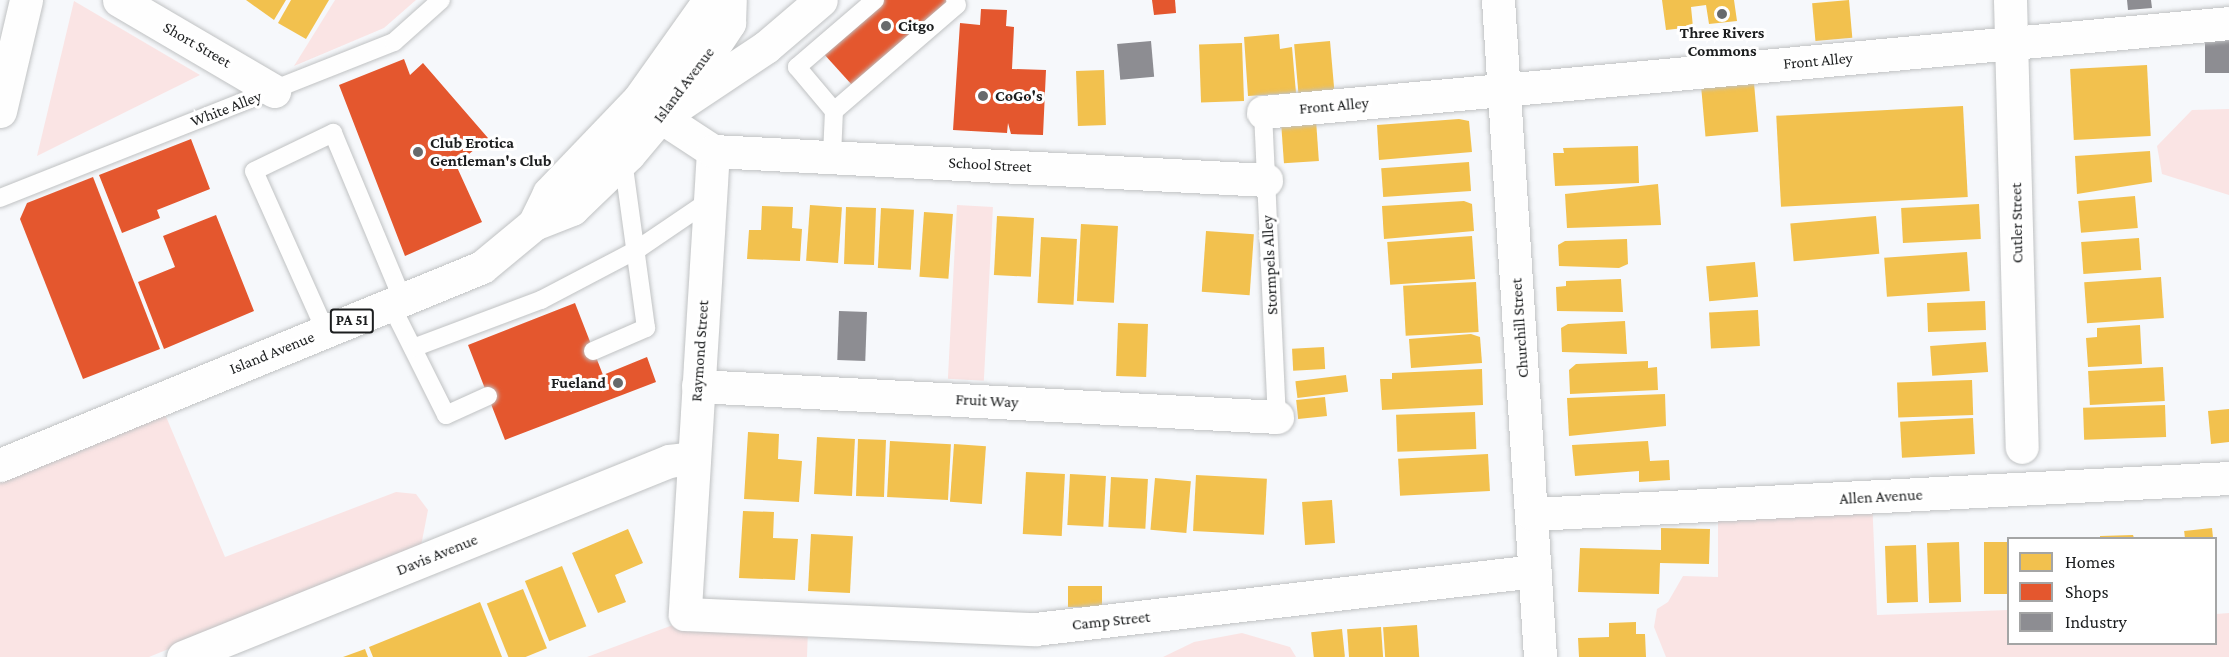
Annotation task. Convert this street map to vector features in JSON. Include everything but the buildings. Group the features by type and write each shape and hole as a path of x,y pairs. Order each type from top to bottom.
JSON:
{"street":[{"name":"Short Street","path":"119,0 274,91"},
{"name":"Island Avenue","path":"534,224 549,193 639,99 705,6 720,0"},
{"name":"Island Avenue","path":"0,465 482,267 534,224 572,209 623,159 661,117 729,23 729,0"},
{"path":"713,151 661,117 766,47 821,0"},
{"name":"Churchill Street","path":"1498,0 1533,514 1540,657"},
{"name":"Cutler Street","path":"2010,0 2013,43 2022,447"},
{"path":"0,111 16,12"},
{"name":"Front Alley","path":"1263,112 2229,23"},
{"name":"School Street","path":"713,151 1266,180"},
{"name":"Raymond Street","path":"685,614 713,151"},
{"name":"Fruit Way","path":"698,386 1277,417"},
{"name":"Davis Avenue","path":"183,657 669,461 693,458"},
{"name":"Allen Avenue","path":"1533,514 2229,478"},
{"name":"Camp Street","path":"685,614 1035,629 1535,571"}],"lane":[{"name":"White Alley","path":"0,198 394,42 441,0"},
{"path":"796,67 875,0"},
{"path":"834,111 957,5 955,0"},
{"path":"766,47 796,67 834,111 832,156"},
{"name":"Stormpels Alley","path":"1263,112 1277,417"},
{"path":"326,332 254,171 333,133 413,348 446,415 488,396"},
{"path":"594,351 646,328 638,249 623,159"},
{"path":"413,348 541,300 638,249 710,200"}],"shaded area":[{"path":"335,0 416,0 384,28 294,66"},
{"path":"74,1 200,75 37,156"},
{"path":"2229,109 2229,195 2162,174 2157,146 2192,110"},
{"path":"957,205 993,207 984,381 948,379"},
{"path":"162,407 225,557 396,492 416,494 428,510 421,546 149,657 0,657 0,473"},
{"path":"1872,498 1877,615 2007,610 2007,645 2217,645 2217,614 2229,613 2229,657 1666,657 1654,627 1657,609 1668,602 1683,576 1718,577 1718,507"},
{"path":"681,622 808,629 807,657 587,657"},
{"path":"1242,633 1290,647 1296,657 1163,657 1194,642"}],"place":[{"name":"Three Rivers Commons","path":"1722,14"},
{"name":"Citgo","path":"886,26"},
{"name":"CoGo's","path":"983,96"},
{"name":"Club Erotica Gentleman's Club","path":"418,152"},
{"name":"Fueland","path":"618,383"}]}
